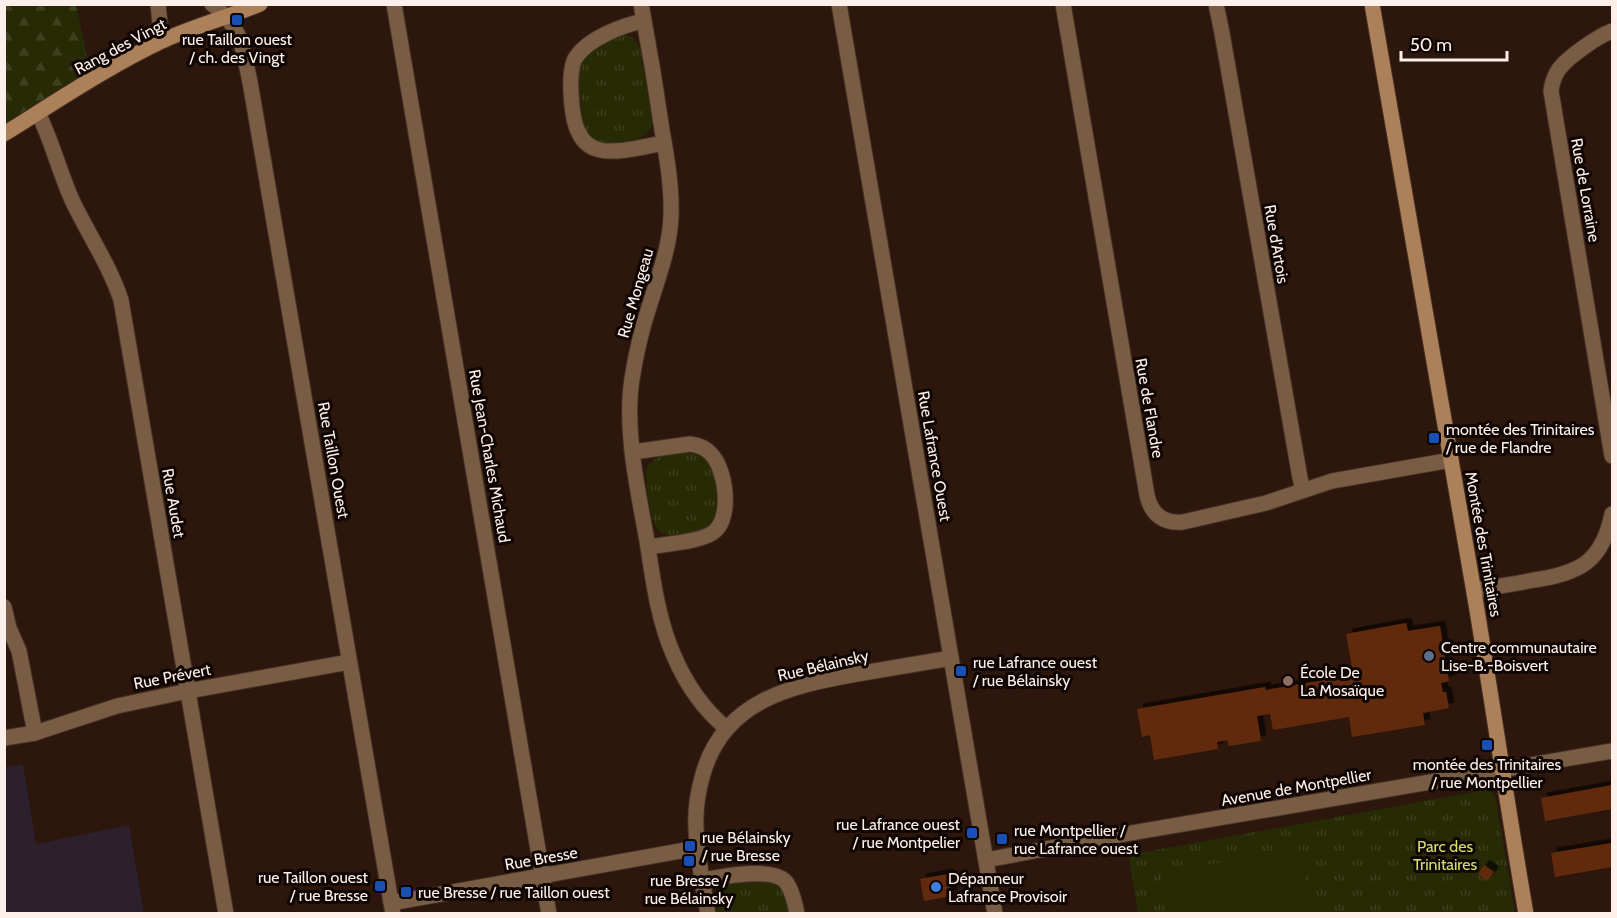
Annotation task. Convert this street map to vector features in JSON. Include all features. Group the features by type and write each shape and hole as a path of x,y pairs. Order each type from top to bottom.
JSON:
{"street":[{"path":"158,4 160,24 165,40"},
{"path":"212,4 227,16"},
{"name":"Rang des Vingt","path":"4,134 99,76 165,40 260,4"},
{"name":"Rue Jean-Charles Michaud","path":"394,4 549,914"},
{"name":"Rue Mongeau","path":"641,4 664,143 671,222 665,253 634,367 630,410 633,452 665,634 689,687 714,718 726,728"},
{"name":"Rue Lafrance Ouest","path":"839,4 995,914"},
{"name":"Rue de Flandre","path":"1063,4 1151,508 1164,520 1173,523 1183,522 1266,503 1349,477 1451,460"},
{"name":"Rue d'Artois","path":"1216,4 1303,490"},
{"name":"Montée des Trinitaires","path":"1372,4 1474,590 1526,914"},
{"name":"Rue Taillon Ouest","path":"227,16 239,35 250,82 392,908"},
{"path":"644,21 612,31 577,55 572,66 570,81 575,122 584,140 591,147 600,150 630,149 664,143"},
{"name":"Rue de Lorraine","path":"1612,31 1598,37 1561,66 1552,80 1551,91 1612,456"},
{"name":"Rue Audet","path":"38,113 47,131 72,200 109,269 121,300 226,914"},
{"path":"633,452 690,444 699,446 708,450 717,461 724,489 726,509 724,518 712,533 699,539 648,547"},
{"path":"1474,590 1554,577 1575,570 1598,551 1606,538 1612,514"},
{"path":"4,607 21,661 35,733"},
{"name":"Rue Bélainsky","path":"708,914 697,848 696,813 701,782 710,755 726,728 746,711 768,698 789,690 833,679 951,658"},
{"name":"Rue Prévert","path":"4,738 35,733 108,708 350,662"},
{"name":"Avenue de Montpellier","path":"986,860 1612,751"},
{"name":"Rue Bresse","path":"392,908 543,876 697,848"},
{"path":"702,880 760,873 774,874 788,885 797,914"}],"shaded area":[{"path":"23,764 36,844 129,825 144,913 5,913 5,767"}],"green space":[{"path":"5,4 76,5 90,70 5,123"},
{"path":"626,35 633,37 640,48 652,124 647,133 634,140 618,143 602,142 590,136 584,126 579,88 580,69 582,63 592,52 605,43"},
{"path":"688,453 703,457 710,464 718,490 718,509 712,523 701,531 674,535 663,534 656,528 653,521 646,470 653,460"},
{"name":"Parc des Trinitaires","path":"1485,790 1495,795 1515,913 1138,913 1128,855"},
{"path":"1301,850 1311,913 1168,913 1161,872"},
{"path":"761,881 775,884 782,890 789,913 717,913 715,894 719,887 733,883"}],"building":[{"path":"1406,623 1408,631 1440,626 1449,681 1441,683 1443,692 1446,692 1449,708 1423,713 1425,725 1352,737 1349,717 1273,730 1270,714 1257,716 1261,741 1229,746 1227,740 1217,742 1218,749 1154,760 1150,735 1142,737 1137,709 1265,687 1266,690 1341,677 1342,681 1354,678 1346,634"},
{"path":"1612,785 1612,809 1545,821 1541,798"},
{"path":"1612,843 1612,867 1555,877 1551,853"},
{"path":"1484,865 1494,872 1487,881 1478,874"},
{"name":"Dépanneur Lafrance Provisoir","path":"948,874 952,896 924,901 920,879"}],"place":[{"name":"rue Taillon ouest / ch. des Vingt","path":"237,20"},
{"name":"montée des Trinitaires / rue de Flandre","path":"1434,438"},
{"name":"Centre communautaire Lise-B.-Boisvert","path":"1429,656"},
{"name":"rue Lafrance ouest / rue Bélainsky","path":"961,671"},
{"name":"École De La Mosaïque","path":"1288,681"},
{"name":"montée des Trinitaires / rue Montpellier","path":"1487,745"},
{"name":"rue Lafrance ouest / rue Montpelier","path":"972,833"},
{"name":"rue Montpellier / rue Lafrance ouest","path":"1002,839"},
{"name":"rue Bélainsky / rue Bresse","path":"690,846"},
{"name":"rue Bresse / rue Bélainsky","path":"689,861"},
{"name":"rue Taillon ouest / rue Bresse","path":"380,886"},
{"name":"Dépanneur Lafrance Provisoir","path":"936,887"},
{"name":"rue Bresse / rue Taillon ouest","path":"406,892"}]}
